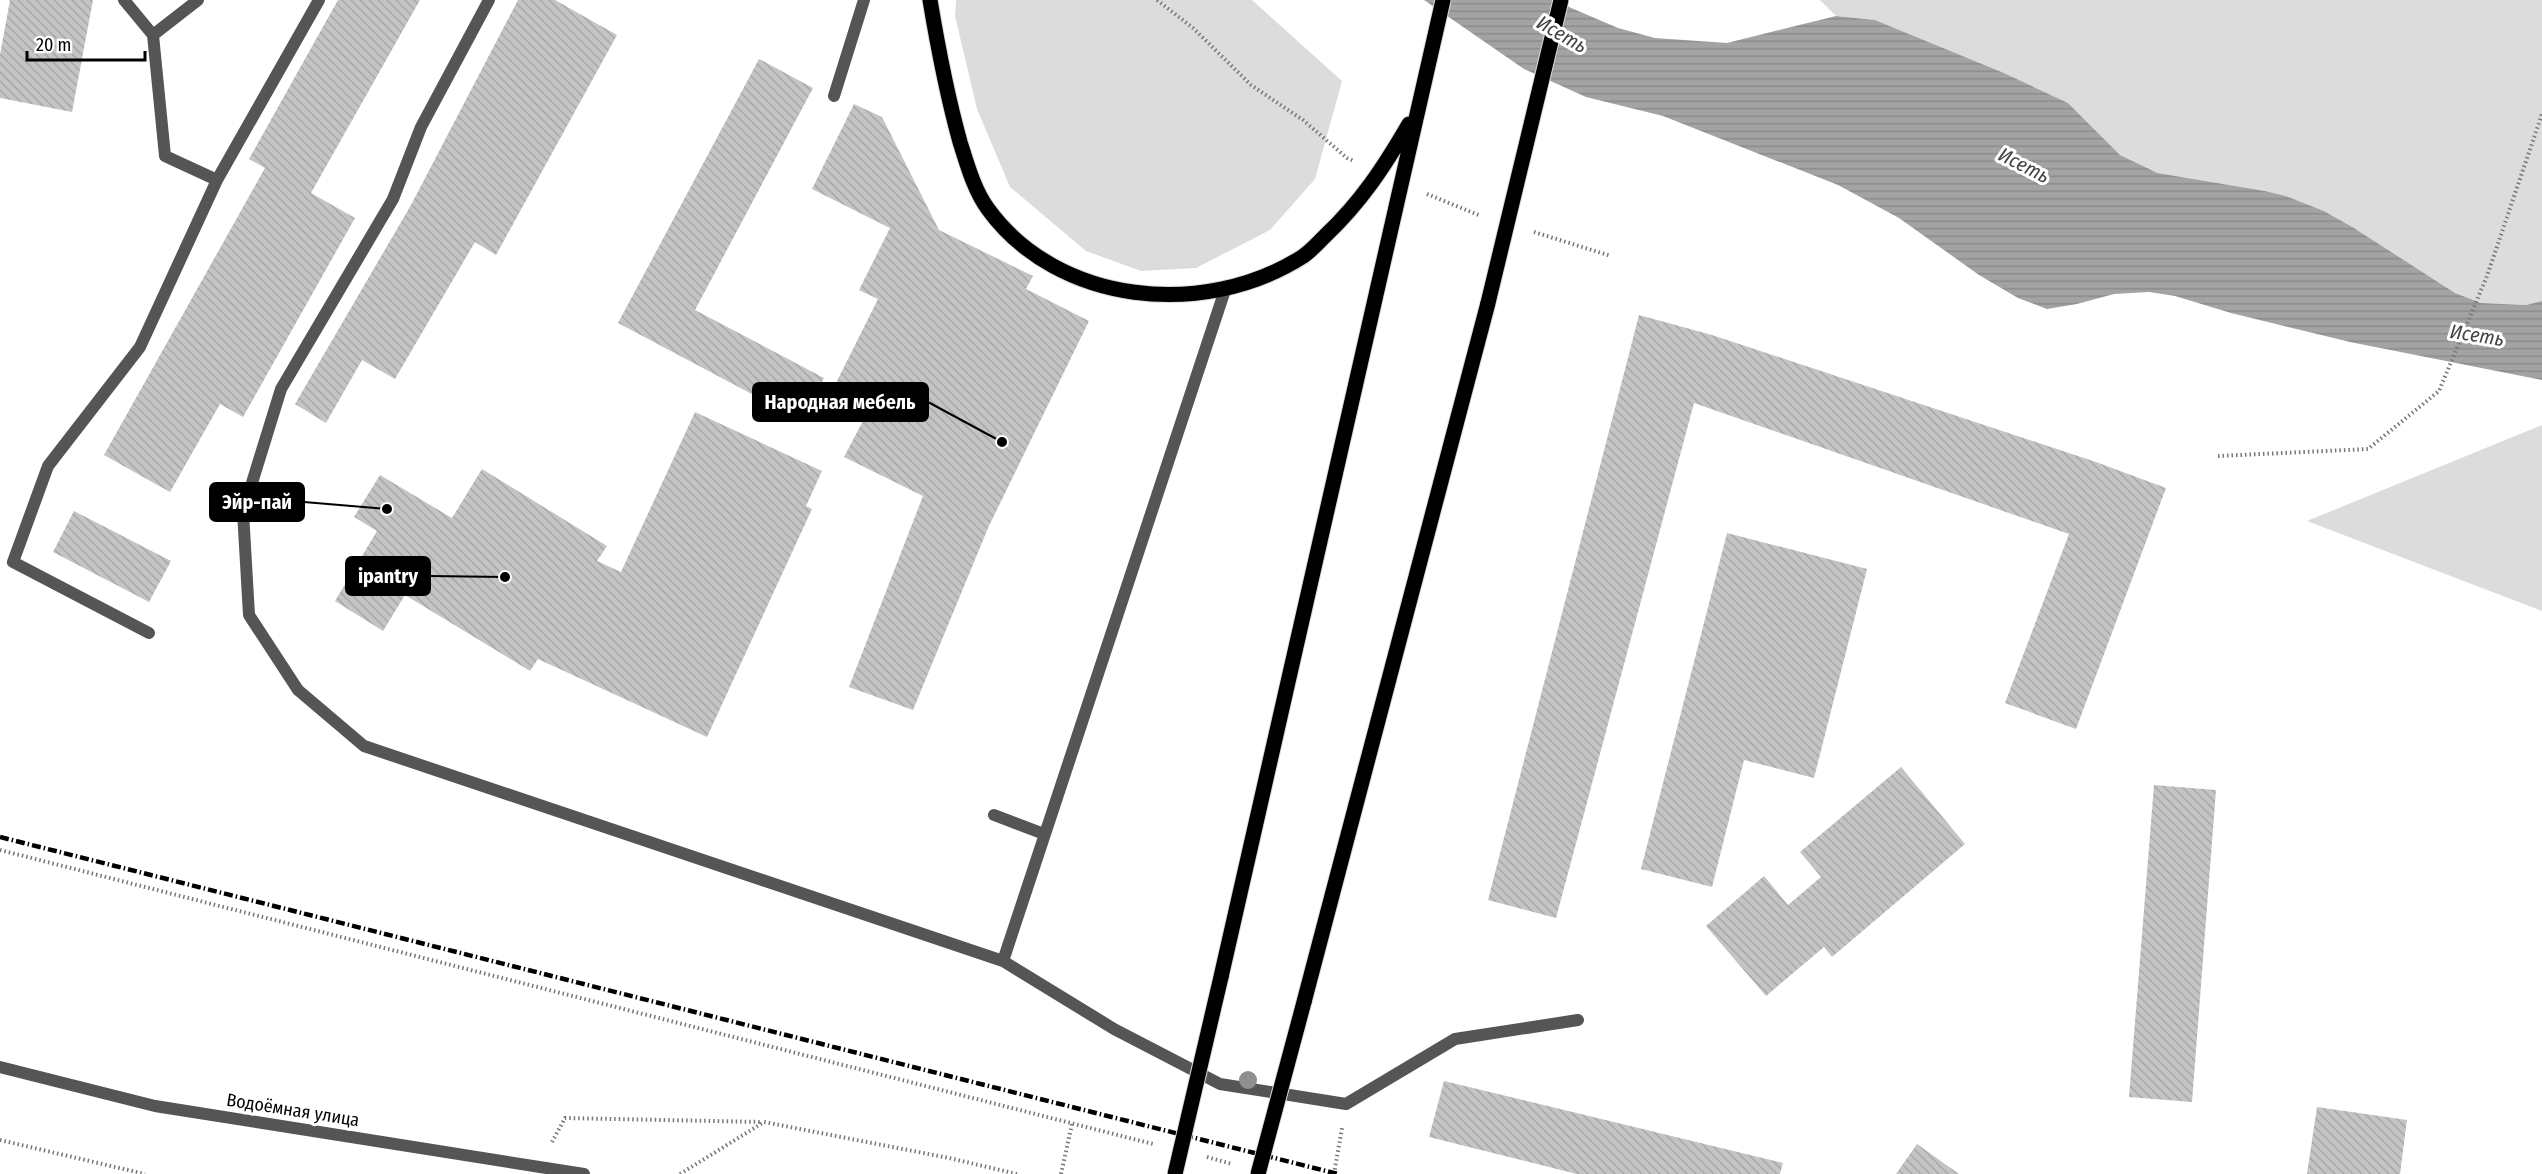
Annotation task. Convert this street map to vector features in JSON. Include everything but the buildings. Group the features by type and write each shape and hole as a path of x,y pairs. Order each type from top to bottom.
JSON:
{"main road":[{"path":"930,0 945,87 968,167 986,207 1010,236 1036,257 1075,278 1124,291 1173,296 1226,290 1261,278 1303,256 1347,215 1380,173 1416,111"},
{"path":"1175,1174 1443,0"},
{"path":"1258,1174 1488,303 1562,0"}],"street":[{"path":"124,0 153,35 165,156 217,180"},
{"path":"153,35 198,0"},
{"path":"149,633 13,562 48,466 140,347 217,180 319,0"},
{"path":"489,0 421,127 393,199 281,388 243,512 249,615 298,690 364,746 1003,961 1114,1029 1220,1084 1346,1104 1455,1039 1578,1020"},
{"path":"834,96 864,0"},
{"path":"1003,961 1226,290"},
{"path":"994,815 1044,834"},
{"name":"Водоёмная улица","path":"0,1067 155,1106 584,1174"}],"path":[{"path":"2218,456 2368,449 2439,391 2487,276 2542,114"},
{"path":"0,850 1162,1146"},
{"path":"1334,1174 1346,1104"},
{"path":"538,1167 565,1118 764,1122 949,1158 1017,1174"},
{"path":"680,1174 764,1122"},
{"path":"1060,1174 1072,1124"},
{"path":"0,1140 145,1174"},
{"path":"1206,1157 1240,1166"}],"shaded area":[{"path":"956,0 1252,0 1342,81 1315,179 1270,230 1196,268 1141,271 1086,251 1010,187 977,109 955,16"},
{"path":"1820,0 2542,0 2542,301 2526,305 2481,303 2455,293 2324,211 2286,196 2265,191 2159,173 2120,155 2068,103 2004,73 1875,20 1836,16"},
{"path":"2542,425 2542,611 2307,521"}],"water":[{"name":"Исеть","path":"1424,0 1560,0 1569,7 1618,28 1655,38 1727,43 1836,16 1875,20 2004,73 2068,103 2120,155 2158,173 2265,191 2286,196 2324,211 2455,293 2481,303 2526,305 2542,301 2542,380 2350,342 2231,313 2175,296 2149,292 2114,294 2047,309 2018,298 1979,275 1899,218 1838,185 1663,116 1586,97 1524,69"}],"railway":[{"path":"0,837 1338,1174"}],"place":[{"name":"Народная мебель","path":"1002,442"},
{"name":"Эйр-пай","path":"387,509"},
{"name":"ipantry","path":"505,577"}]}
